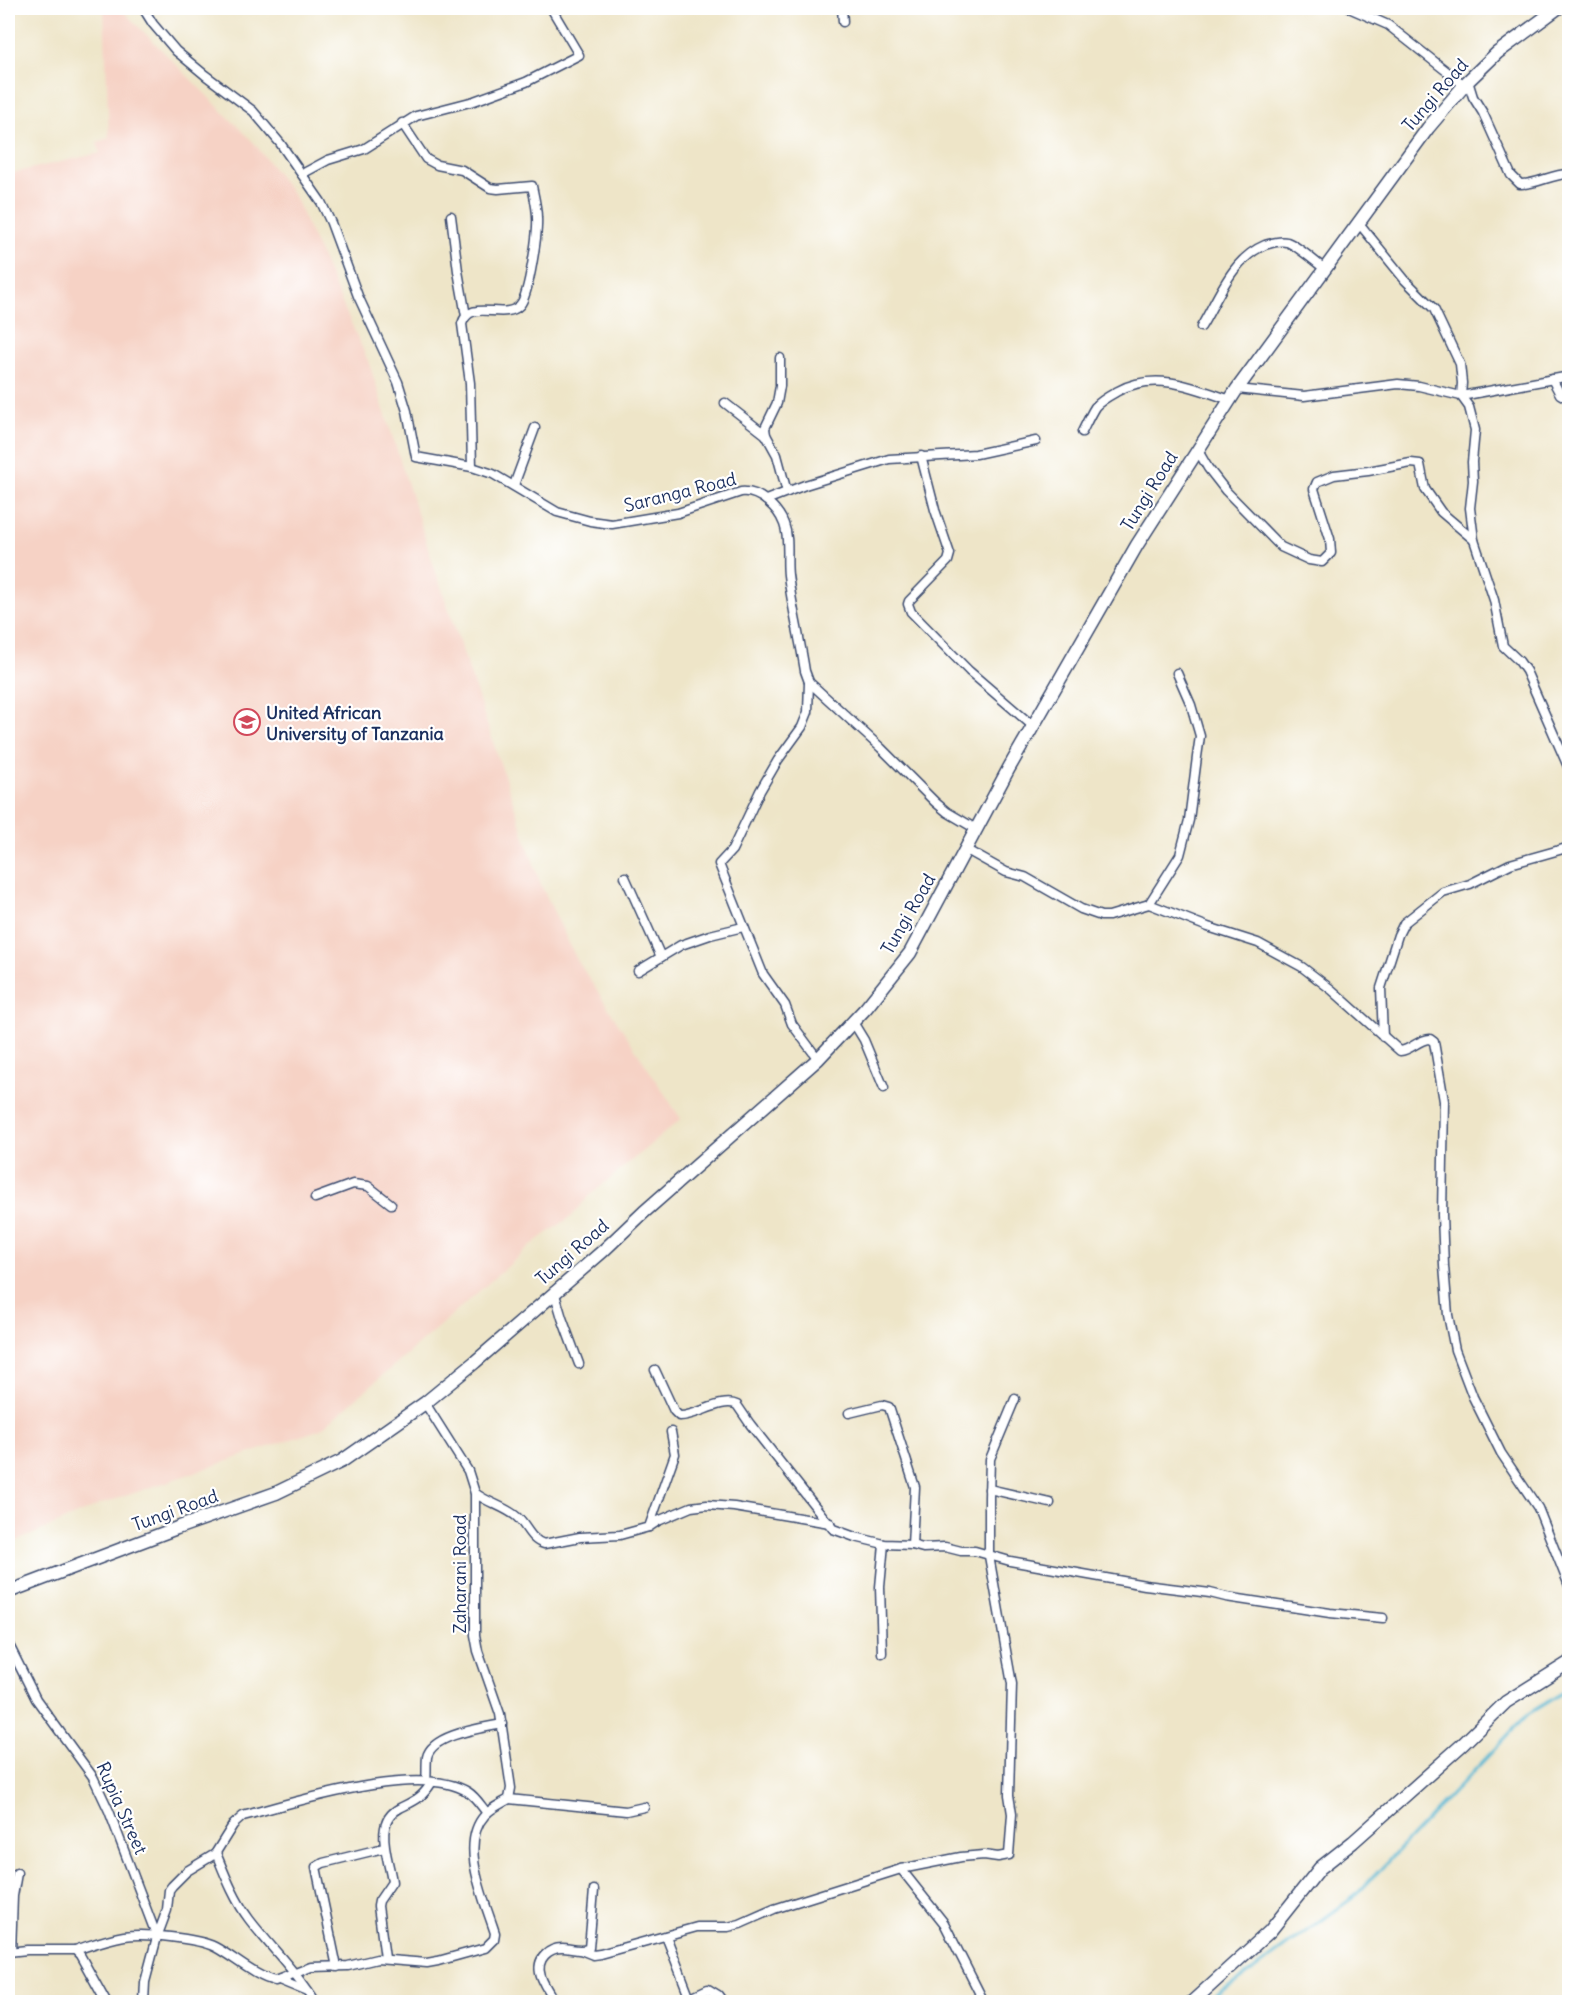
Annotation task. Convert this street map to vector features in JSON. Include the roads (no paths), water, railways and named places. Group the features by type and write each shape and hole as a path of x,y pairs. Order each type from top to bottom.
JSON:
{"main road":[{"name":"Tungi Road","path":"8,1592 276,1493 342,1461 425,1403 509,1333 818,1059 853,1022 910,953 976,829 1137,545 1230,400 1428,128 1466,83 1497,53 1558,8"},
{"path":"1192,2002 1270,1931 1320,1868 1353,1842 1463,1744 1506,1702 1569,1662"}],"street":[{"name":"Saranga Road","path":"143,8 153,24 176,51 254,111 280,142 321,202 358,296 398,382 417,457 472,467 493,474 557,512 575,518 612,524 678,513 741,492 748,492 766,500"},
{"path":"302,174 328,160 364,149 416,116 474,101 526,82 579,55 550,8"},
{"path":"842,8 843,22"},
{"path":"1349,8 1388,25 1466,83 1483,113 1511,175 1520,184 1569,174"},
{"path":"402,123 431,163 462,170 490,188 531,186 538,216 537,228 525,294 520,306 500,311 474,311 466,316"},
{"path":"451,216 466,316 461,329 470,383 472,467"},
{"path":"1358,222 1405,280 1434,309 1460,364 1461,396 1469,407 1475,430 1470,508 1474,540 1494,600 1503,646 1519,661 1526,672 1569,771"},
{"path":"1201,327 1217,301 1224,283 1249,254 1261,247 1275,241 1287,242 1325,269"},
{"path":"780,358 780,386 777,403 765,428 766,435 777,455 787,492"},
{"path":"1238,389 1304,396 1398,384 1419,386 1461,396 1569,376"},
{"path":"1552,379 1560,394 1569,400"},
{"path":"1082,432 1094,409 1103,399 1126,386 1139,383 1164,381 1184,384 1230,400"},
{"path":"724,403 766,435"},
{"path":"514,485 535,428"},
{"path":"818,1059 792,1024 785,1005 763,974 719,864 732,850 764,783 802,727 808,712 809,682 790,592 784,525 766,500 889,459 976,454 1036,441"},
{"path":"1197,449 1208,468 1226,490 1281,547 1309,560 1322,562 1331,553 1330,539 1314,489 1317,482 1334,475 1411,463 1420,464 1425,489 1441,512 1474,540"},
{"path":"921,456 935,510 950,554 948,561 909,601 908,608 969,670 1034,727"},
{"path":"1149,904 1180,855 1189,820 1199,747 1200,736 1191,705 1177,673"},
{"path":"809,682 875,742 935,802 976,829"},
{"path":"1383,1037 1381,988 1404,923 1443,892 1470,884 1510,864 1569,847"},
{"path":"965,849 1006,872 1025,877 1081,909 1101,916 1109,916 1149,904 1258,943 1302,967 1332,990 1400,1051 1425,1039 1434,1042 1444,1101 1443,1235 1448,1315 1455,1350 1473,1397 1501,1453 1538,1508 1569,1588"},
{"path":"625,877 661,957"},
{"path":"638,971 681,945 743,927"},
{"path":"853,1022 864,1040 884,1088"},
{"path":"315,1198 353,1184 368,1186 391,1204"},
{"path":"554,1291 579,1364"},
{"path":"655,1370 674,1411 679,1416 687,1417 728,1403 737,1406 797,1486 833,1529 855,1538 923,1548 945,1547 1145,1585 1210,1593 1330,1613 1383,1618"},
{"path":"555,2002 540,1974 540,1961 549,1951 556,1948 583,1951 594,1955 600,1954 697,1927 728,1927 740,1924 774,1909 901,1869 961,1857 1009,1855 1012,1814 1009,1795 1012,1684 989,1556 989,1489 990,1459 1015,1399"},
{"name":"Zaharani Road","path":"425,1403 468,1471 475,1493 475,1635 502,1724 511,1788 509,1799"},
{"path":"849,1413 882,1405 889,1407 915,1487 912,1545"},
{"path":"649,1527 675,1454 671,1432"},
{"path":"989,1489 1050,1503"},
{"path":"475,1493 486,1502 514,1515 532,1537 544,1545 579,1537 620,1536 649,1527 691,1507 706,1505 734,1507 830,1523"},
{"path":"882,1653 880,1587 884,1544"},
{"name":"Rupia Street","path":"8,1643 36,1700 93,1777 109,1812 157,1937"},
{"path":"385,1958 378,1906 392,1882 384,1848 388,1816 393,1811 422,1797 429,1782 427,1756 437,1744 456,1735 502,1724"},
{"path":"144,2002 145,1982 167,1910 169,1890 187,1871 216,1853 232,1825 243,1816 328,1792 407,1782 429,1782 468,1791 487,1813"},
{"path":"279,1980 316,1966 337,1966 385,1958 417,1962 438,1961 485,1948 494,1939 495,1933 482,1897 473,1856 478,1826 487,1813 509,1799 626,1811 644,1807"},
{"path":"337,1966 316,1867 322,1863 384,1848"},
{"path":"216,1853 225,1877 246,1915 296,1973 315,2002"},
{"path":"901,1869 944,1923 984,2002"},
{"path":"17,1873 9,1952 75,1950 124,1936 157,1937 208,1944 269,1979 279,1980 308,1992"},
{"path":"583,1951 590,1947 594,1890"},
{"path":"666,1936 690,1998"},
{"path":"75,1950 80,1955 105,2002"},
{"path":"680,2002 708,1989 718,1995 723,2002"}],"waterway":[{"path":"1210,2002 1355,1896 1528,1714 1570,1688"}],"place":[{"name":"United African University of Tanzania","path":"247,722"}]}
